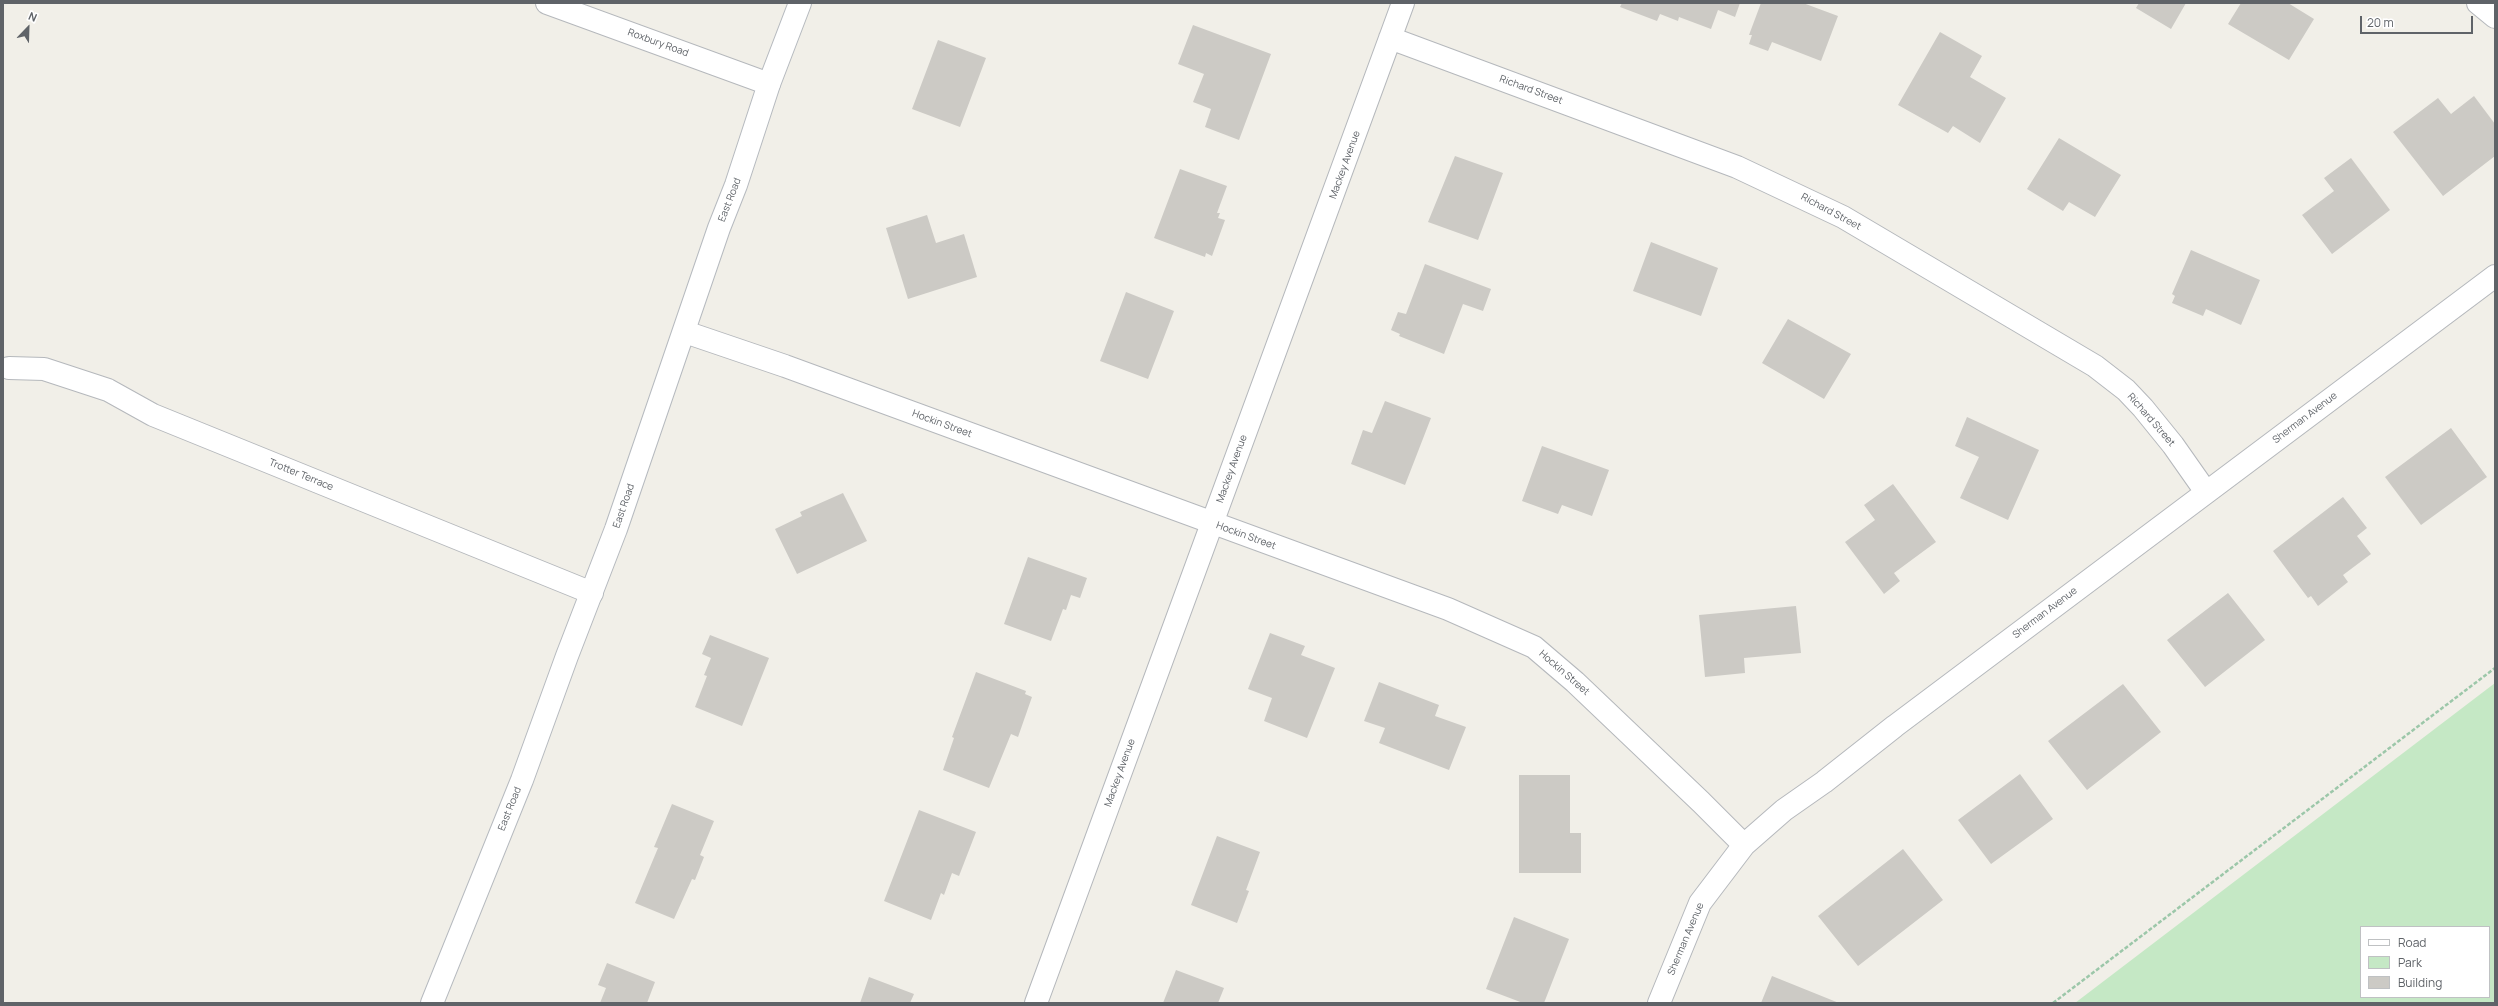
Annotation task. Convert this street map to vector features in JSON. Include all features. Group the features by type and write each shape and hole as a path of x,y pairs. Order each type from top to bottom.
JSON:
{"street":[{"name":"Roxbury Road","path":"547,3 769,84"},
{"name":"East Road","path":"432,1003 522,780 592,593 685,332 769,84 800,3"},
{"name":"Mackey Avenue","path":"1036,1003 1403,3"},
{"path":"2478,3 2495,17"},
{"name":"Richard Street","path":"1390,38 1737,167 1843,217 2095,366 2126,390 2143,408 2174,445 2206,492"},
{"name":"Sherman Avenue","path":"1659,1003 1700,903 1744,846 1784,810 1824,782 1895,726 2495,276"},
{"name":"Hockin Street","path":"685,332 793,369 1212,524 1448,609 1534,647 1575,682 1701,802 1744,846"},
{"name":"Trotter Terrace","path":"9,368 44,369 108,390 153,415 592,593"}],"path":[{"path":"2053,1003 2495,668"}],"green space":[{"path":"2495,683 2495,1003 2075,1003"}],"building":[{"path":"1622,3 1740,3 1735,17 1718,10 1711,29 1679,17 1678,21 1660,14 1657,21 1620,7"},
{"path":"1761,3 1803,3 1838,16 1821,61 1772,42 1768,51 1749,44 1752,35 1749,35"},
{"path":"2139,3 2186,3 2171,29 2136,8"},
{"path":"2241,3 2288,3 2314,19 2289,60 2228,24"},
{"path":"1193,25 1271,54 1239,140 1205,127 1211,109 1193,102 1204,74 1178,64"},
{"path":"1940,32 1982,56 1970,77 2006,98 1980,143 1953,126 1948,133 1898,105"},
{"path":"938,40 986,58 960,127 912,109"},
{"path":"2474,96 2495,124 2495,156 2443,196 2393,132 2438,98 2451,114"},
{"path":"2059,138 2121,175 2095,217 2069,202 2063,211 2027,189"},
{"path":"1455,156 1503,173 1478,240 1428,222"},
{"path":"2351,158 2390,210 2332,254 2302,215 2334,191 2324,178"},
{"path":"1180,169 1227,186 1217,213 1220,213 1218,218 1225,220 1212,256 1206,253 1205,257 1154,238"},
{"path":"927,215 936,243 964,234 977,277 908,299 886,228"},
{"path":"1651,242 1718,268 1701,316 1633,291"},
{"path":"2191,250 2260,280 2241,325 2206,309 2203,316 2172,303 2175,296 2172,294"},
{"path":"1425,264 1491,289 1483,311 1463,304 1444,354 1399,336 1400,334 1391,330 1398,312 1406,314"},
{"path":"1126,292 1174,311 1148,379 1100,361"},
{"path":"1788,319 1851,354 1824,399 1762,363"},
{"path":"1385,401 1431,418 1405,485 1351,464 1363,430 1372,433"},
{"path":"1967,417 2039,450 2008,520 1960,498 1979,457 1955,446"},
{"path":"2451,428 2487,477 2421,525 2385,477"},
{"path":"1542,446 1609,470 1592,516 1562,505 1558,514 1522,501"},
{"path":"1893,484 1936,542 1894,573 1900,581 1884,594 1845,542 1875,520 1864,505"},
{"path":"843,493 867,541 797,574 775,529 802,516 800,512"},
{"path":"2343,497 2367,528 2357,536 2371,554 2343,575 2348,582 2318,606 2311,596 2308,598 2273,551"},
{"path":"1028,557 1087,578 1080,598 1071,595 1066,610 1063,609 1051,641 1004,624"},
{"path":"2228,593 2265,640 2205,687 2167,640"},
{"path":"1796,606 1801,653 1744,658 1745,673 1705,677 1699,615"},
{"path":"1270,633 1305,646 1301,655 1335,668 1307,738 1264,721 1272,698 1248,689"},
{"path":"710,635 769,658 742,726 695,707 707,676 704,675 711,658 702,654"},
{"path":"976,672 1026,691 1025,694 1032,697 1018,737 1011,734 989,788 943,770 954,738 952,737"},
{"path":"1379,682 1439,705 1435,716 1466,727 1449,770 1379,743 1385,728 1364,721"},
{"path":"2123,684 2161,732 2087,790 2048,741"},
{"path":"2020,774 2053,819 1991,864 1958,820"},
{"path":"1519,775 1570,775 1570,833 1581,833 1581,873 1519,873"},
{"path":"672,804 714,821 700,855 704,857 695,880 692,879 674,919 635,903 658,848 654,847"},
{"path":"919,810 976,832 959,876 952,873 944,895 941,893 931,920 884,901"},
{"path":"1217,836 1260,852 1246,890 1249,891 1237,923 1191,905"},
{"path":"1903,849 1943,900 1858,966 1818,916"},
{"path":"1514,917 1569,939 1544,1003 1523,1003 1486,989"},
{"path":"607,963 655,982 647,1003 600,1003 606,988 598,985"},
{"path":"1176,970 1224,988 1218,1003 1163,1003"},
{"path":"1772,976 1839,1003 1761,1003"},
{"path":"869,977 914,994 910,1003 860,1003"}]}
